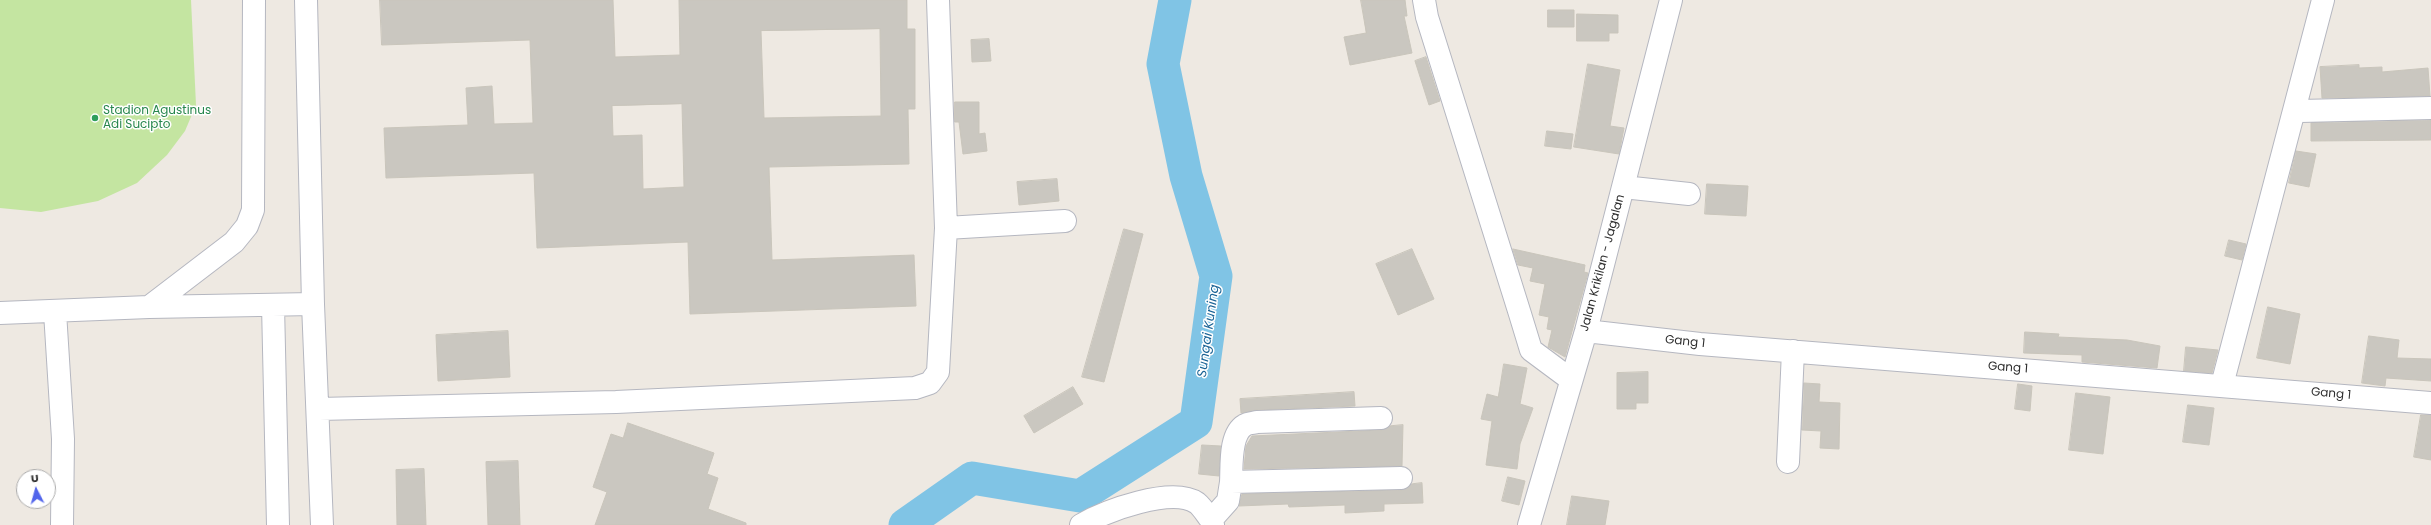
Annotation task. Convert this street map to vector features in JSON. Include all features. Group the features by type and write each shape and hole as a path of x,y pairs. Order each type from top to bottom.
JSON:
{"street":[{"path":"149,307 234,242 247,226 253,210 254,0"},
{"path":"306,0 313,304 322,525"},
{"path":"318,409 616,402 922,386 930,383 938,372 946,228 938,0"},
{"path":"1424,0 1427,17 1520,314 1527,341 1531,350 1570,379"},
{"name":"Jalan Krikilan - Jagalan","path":"1529,525 1570,379 1586,331 1671,0"},
{"path":"2222,385 2323,0"},
{"path":"2300,111 2431,108"},
{"path":"1623,186 1689,194"},
{"path":"946,228 1065,221"},
{"path":"0,313 55,312 149,307 313,304"},
{"path":"272,305 278,525"},
{"path":"55,312 62,439 62,525"},
{"name":"Gang 1","path":"1586,331 1793,351 2431,403"},
{"path":"1788,462 1793,351"},
{"path":"1082,525 1136,503 1162,498 1183,498 1197,503 1212,522 1228,501 1235,438 1239,430 1245,425 1257,422 1381,418"},
{"path":"1231,482 1401,478"}],"green space":[{"name":"Stadion Agustinus Adi Sucipto","path":"0,0 191,0 196,105 185,131 167,155 137,183 98,201 41,212 0,208"}],"building":[{"path":"380,0 613,0 615,57 680,55 679,0 907,0 907,29 915,29 915,109 908,109 909,164 769,167 772,260 914,255 916,306 690,314 688,242 537,248 534,173 386,178 384,128 468,125 466,88 492,86 494,124 533,123 530,40 382,45","holes":["880,29 881,116 764,118 761,31","682,104 684,187 643,189 642,135 613,136 612,106"]},
{"path":"1361,0 1405,0 1407,16 1404,16 1412,53 1350,65 1344,37 1366,33"},
{"path":"1548,10 1574,10 1574,27 1548,27"},
{"path":"1577,14 1618,15 1618,33 1609,33 1609,41 1577,41"},
{"path":"989,39 991,61 972,62 971,40"},
{"path":"1426,57 1440,101 1429,105 1415,61"},
{"path":"1588,64 1620,70 1610,126 1624,128 1619,154 1574,147"},
{"path":"2359,65 2359,68 2382,67 2382,72 2428,68 2430,96 2322,98 2320,67"},
{"path":"955,102 979,102 979,134 985,133 987,151 963,154 959,122 955,122"},
{"path":"2431,120 2431,140 2311,141 2311,123"},
{"path":"1547,131 1573,134 1571,149 1545,146"},
{"path":"2296,151 2316,154 2309,187 2289,183"},
{"path":"1057,179 1059,201 1019,205 1017,182"},
{"path":"1707,184 1748,186 1746,216 1705,214"},
{"path":"1124,229 1143,234 1104,382 1082,377"},
{"path":"2229,240 2246,244 2242,260 2225,256"},
{"path":"1412,249 1434,299 1398,315 1376,264"},
{"path":"1513,249 1585,265 1584,272 1588,273 1565,357 1548,347 1552,330 1547,329 1549,317 1539,315 1545,284 1530,281 1533,268 1518,265"},
{"path":"2268,307 2300,314 2290,364 2257,358"},
{"path":"508,331 510,377 438,381 436,335"},
{"path":"2025,332 2059,334 2058,337 2127,340 2160,346 2157,368 2082,362 2082,355 2024,353"},
{"path":"2369,336 2399,340 2397,358 2431,359 2431,381 2386,378 2385,386 2362,383"},
{"path":"2186,347 2218,350 2212,373 2184,371"},
{"path":"1504,364 1527,368 1520,404 1533,408 1520,444 1517,469 1486,465 1492,421 1481,419 1487,394 1498,397"},
{"path":"1648,372 1648,403 1636,403 1636,409 1617,409 1617,373"},
{"path":"1804,383 1820,384 1819,402 1840,403 1839,449 1820,448 1821,431 1802,430"},
{"path":"2018,384 2032,386 2030,411 2015,409"},
{"path":"1073,387 1083,404 1034,433 1024,416"},
{"path":"1354,392 1355,406 1257,410 1241,413 1240,399"},
{"path":"2076,393 2110,397 2103,454 2069,450"},
{"path":"2188,405 2214,408 2209,445 2183,442"},
{"path":"2421,415 2431,415 2431,460 2414,457"},
{"path":"628,423 714,453 707,474 718,478 708,509 746,523 746,525 595,525 607,492 593,487 611,434 623,438"},
{"path":"1403,425 1402,466 1244,469 1246,446 1252,436 1381,430 1390,426"},
{"path":"1202,445 1221,446 1219,476 1199,474"},
{"path":"518,461 520,525 488,525 486,462"},
{"path":"424,469 426,525 397,525 396,470"},
{"path":"1508,477 1525,481 1519,505 1502,501"},
{"path":"1422,483 1423,503 1384,504 1384,511 1345,513 1345,505 1289,507 1288,504 1239,506 1242,494 1401,490 1412,484"},
{"path":"1572,496 1609,501 1605,525 1567,525"}],"waterway":[{"name":"Sungai Kuning","path":"905,525 972,478 1080,496 1196,422 1216,276 1186,176 1163,64 1175,0"}],"place":[{"name":"Stadion Agustinus Adi Sucipto","path":"95,118"}]}
